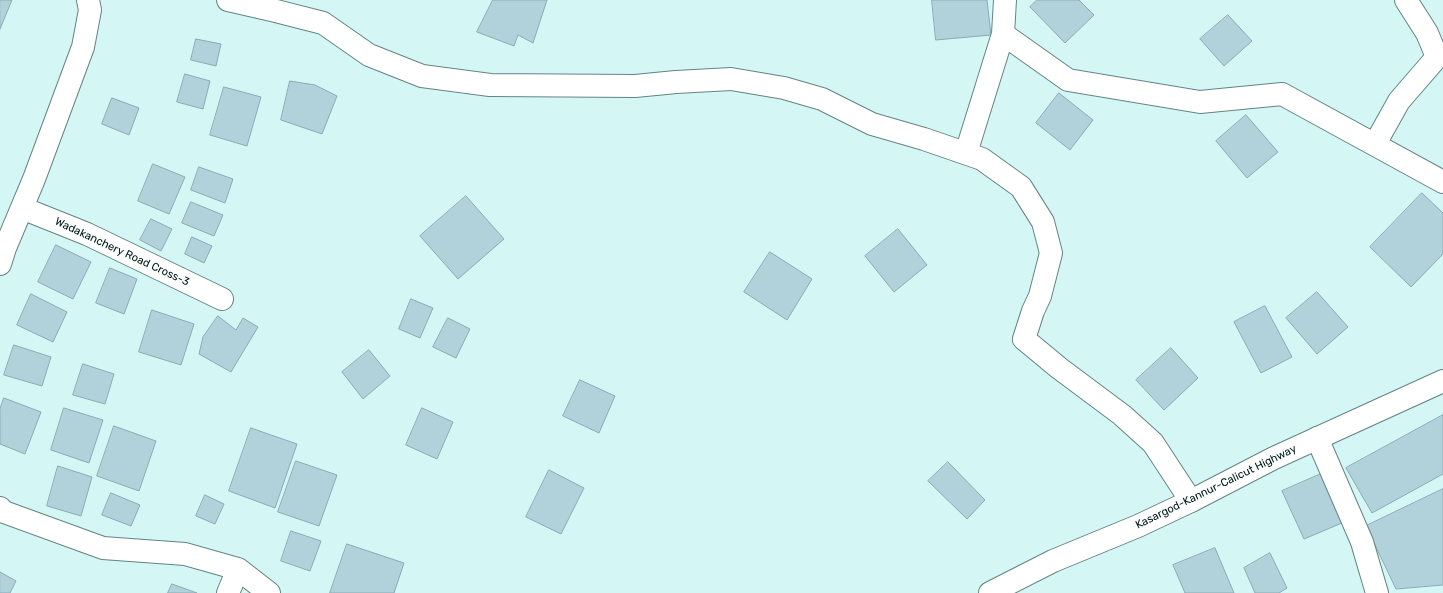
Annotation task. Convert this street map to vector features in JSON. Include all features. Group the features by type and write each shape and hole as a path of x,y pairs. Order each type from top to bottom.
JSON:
{"main road":[{"path":"0,264 5,248 34,179 82,47 90,10 88,0"},
{"path":"228,0 276,10 323,23 369,55 422,76 490,85 635,86 731,79 784,88 822,99 872,124 924,139 982,159 1021,187 1044,222 1051,252 1040,296 1032,311 1024,339 1059,368 1122,415 1153,442 1191,501"},
{"path":"966,154 1003,34 1005,0"},
{"path":"1375,144 1398,101 1437,57 1427,33 1406,0"},
{"path":"1003,34 1068,80 1200,102 1282,94 1443,182"},
{"name":"Wadakanchery Road Cross-3","path":"22,208 87,234 222,299"},
{"name":"Kasargod-Kannur-Calicut Highway","path":"990,593 1053,561 1138,526 1191,501 1274,458 1443,381"},
{"path":"1317,438 1362,542 1377,593"},
{"path":"1,513 103,548 185,554 238,569 269,593"},
{"path":"228,593 238,569"}],"building":[{"path":"0,0 12,0 0,29"},
{"path":"493,0 547,0 533,43 518,35 514,46 477,32"},
{"path":"932,0 987,0 991,35 936,40"},
{"path":"1037,0 1079,0 1094,15 1065,43 1030,7"},
{"path":"1228,15 1252,41 1224,66 1200,39"},
{"path":"196,39 221,44 216,66 191,60"},
{"path":"185,74 210,81 203,109 177,102"},
{"path":"290,81 315,85 337,96 322,134 281,120"},
{"path":"224,87 261,97 247,146 210,135"},
{"path":"1059,93 1093,120 1070,150 1036,123"},
{"path":"112,98 139,108 129,135 102,124"},
{"path":"1246,115 1278,152 1247,178 1216,141"},
{"path":"153,164 185,177 169,214 138,201"},
{"path":"199,167 233,179 225,203 191,190"},
{"path":"1422,193 1443,213 1443,254 1411,287 1370,247"},
{"path":"466,196 504,239 458,279 420,236"},
{"path":"191,202 223,215 214,236 182,223"},
{"path":"151,219 172,229 161,251 140,240"},
{"path":"898,229 927,265 894,292 865,256"},
{"path":"192,237 212,246 204,263 185,254"},
{"path":"56,245 91,262 73,299 38,282"},
{"path":"770,252 812,279 787,320 744,292"},
{"path":"110,268 137,279 124,314 96,303"},
{"path":"1317,292 1348,327 1317,354 1286,318"},
{"path":"31,294 67,312 53,342 17,325"},
{"path":"411,299 433,308 420,338 399,329"},
{"path":"1265,306 1292,357 1261,373 1234,322"},
{"path":"152,310 194,324 181,365 139,352"},
{"path":"218,316 236,330 243,318 258,327 231,372 199,354 203,337"},
{"path":"448,318 470,329 456,358 433,347"},
{"path":"14,345 51,357 42,386 4,375"},
{"path":"1171,348 1198,378 1164,410 1136,380"},
{"path":"369,350 390,376 363,399 342,372"},
{"path":"83,364 114,374 105,404 73,395"},
{"path":"580,380 615,396 599,433 563,416"},
{"path":"4,398 41,412 25,454 0,444 0,409"},
{"path":"64,408 103,420 89,463 51,450"},
{"path":"422,408 453,422 437,459 406,445"},
{"path":"1443,415 1443,474 1372,513 1346,468"},
{"path":"114,426 156,441 139,491 97,476"},
{"path":"251,428 297,444 275,508 229,491"},
{"path":"296,461 337,475 319,526 278,512"},
{"path":"948,462 985,500 967,519 928,481"},
{"path":"58,466 92,477 81,516 47,506"},
{"path":"549,470 584,488 561,534 526,517"},
{"path":"1321,474 1342,523 1304,539 1282,491"},
{"path":"1443,489 1443,585 1396,589 1366,526"},
{"path":"111,493 140,505 131,526 102,515"},
{"path":"205,495 224,504 215,524 196,516"},
{"path":"291,531 321,541 310,571 281,561"},
{"path":"347,544 404,563 394,593 330,593"},
{"path":"1215,548 1234,593 1185,593 1173,565"},
{"path":"1270,553 1287,588 1279,593 1255,593 1244,568"},
{"path":"0,572 16,581 10,593 0,593"},
{"path":"172,584 197,593 168,593"}]}
